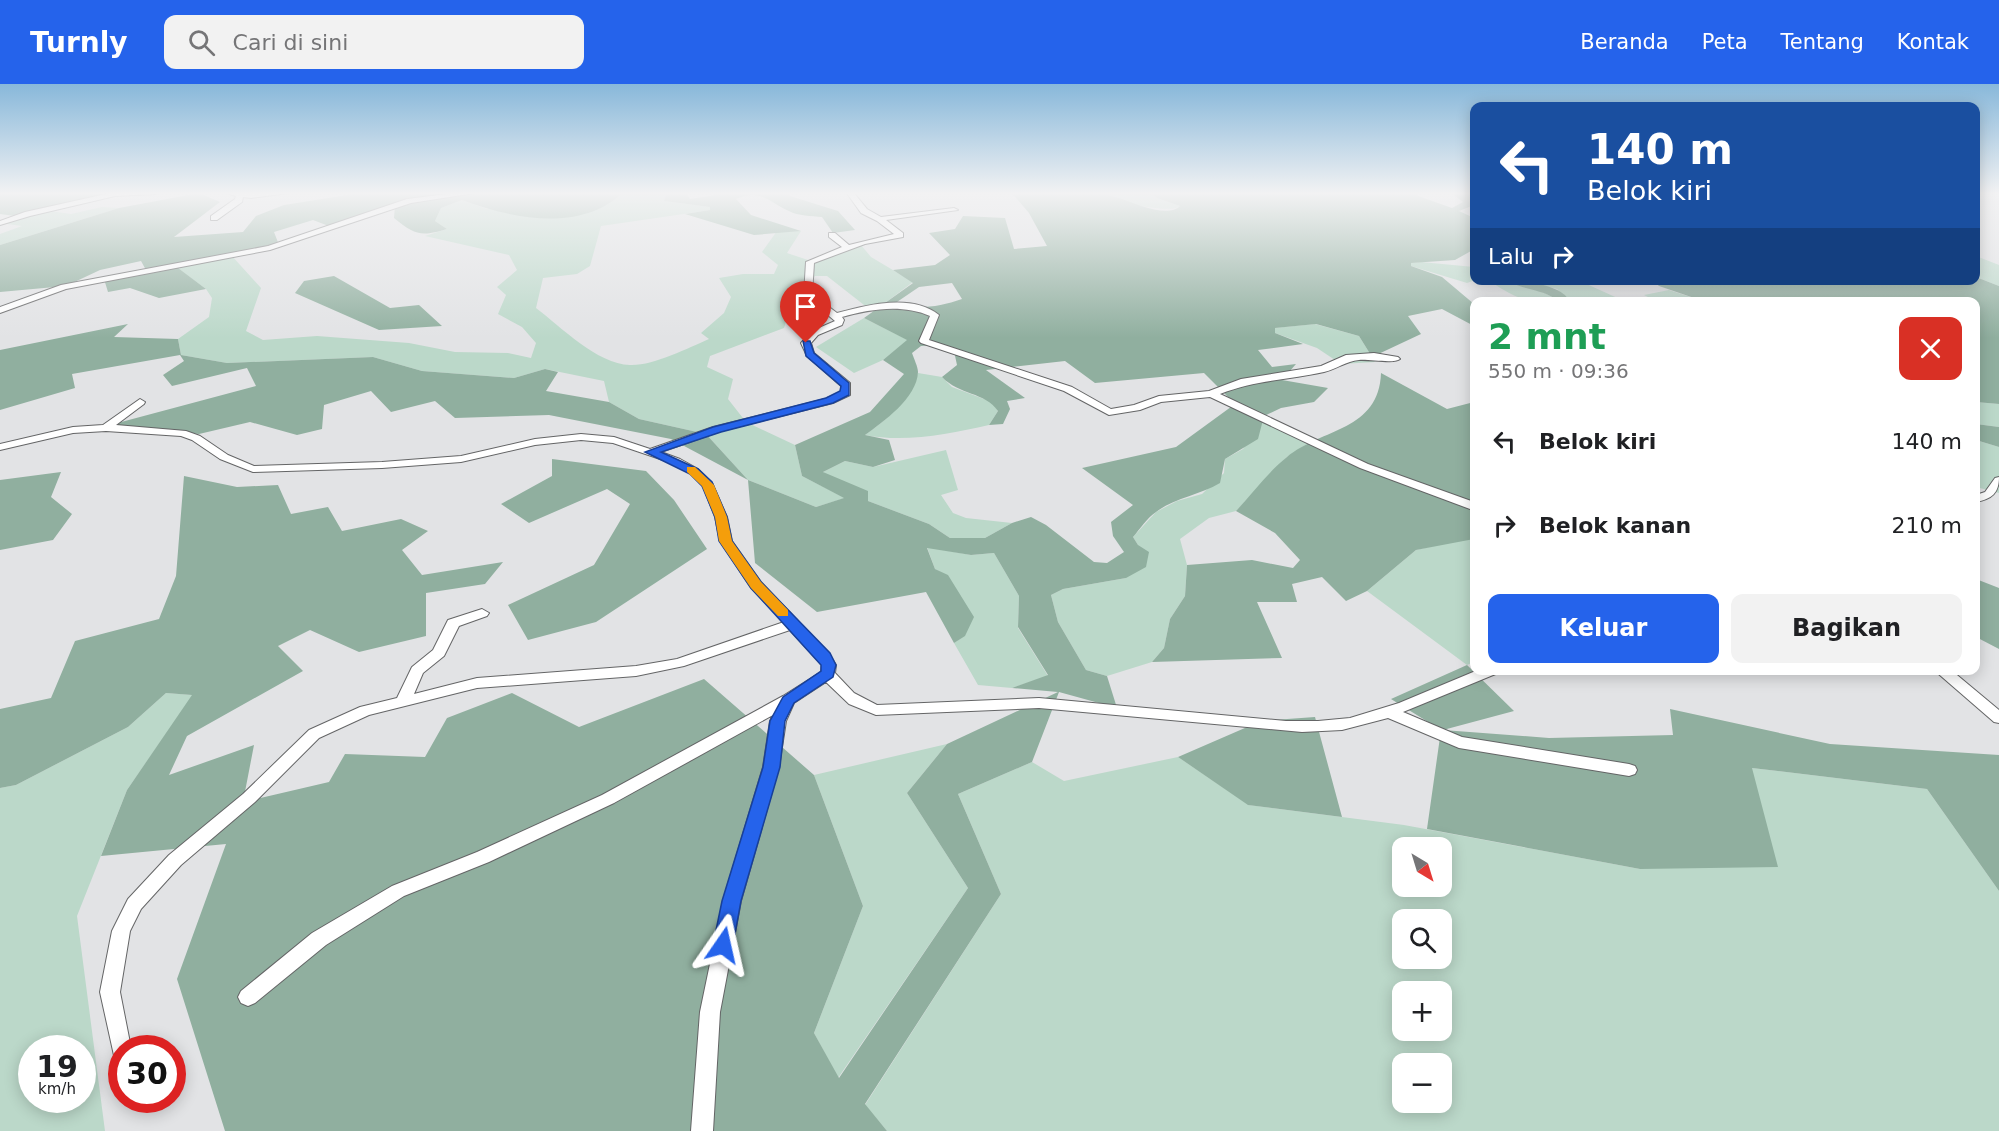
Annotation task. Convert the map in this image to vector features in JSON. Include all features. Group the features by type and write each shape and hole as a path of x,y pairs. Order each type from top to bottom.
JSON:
{"street":[{"path":"0,310 64,286 270,248 291,241"},
{"path":"839,241 848,248"},
{"path":"651,452 717,429 829,400 846,393 846,385 810,354 806,343 815,333 839,323 837,316 807,296 810,262 869,241"},
{"path":"837,316 868,307 922,307 935,315 924,340 1068,389 1109,412 1136,408 1159,399 1211,394 1241,382 1324,369 1346,358 1374,356 1395,359"},
{"path":"1211,394 1364,466 1470,505"},
{"path":"106,428 140,402"},
{"path":"0,447 73,430 106,428 182,433 196,438 224,457 253,469 381,465 461,459 535,442 581,436 614,440 651,452 694,471 708,485 721,517 726,541 756,585 824,657 829,665 828,674 848,698 858,705 876,710 1039,703 1316,727 1349,723 1388,712 1480,675"},
{"path":"1980,497 1989,494 1999,480"},
{"path":"403,701 417,670 439,653 453,623 482,613"},
{"path":"119,1035 111,992 121,931 134,904 144,890 175,860 249,798 314,734 366,711 477,683 636,671 739,644 794,624"},
{"path":"248,997 319,939 398,891 483,857 609,799 788,700 828,674"},
{"path":"1947,675 1999,718"},
{"path":"702,1131 710,1012 732,901 771,767 778,721 788,700"},
{"path":"1388,712 1459,742 1629,770"}],"green space":[{"path":"0,241 13,241 0,245"},
{"path":"13,241 277,241 279,245 178,268 206,289 159,298 130,288 108,292 104,279 146,270 141,261 100,270 66,286 0,292 0,245"},
{"path":"446,241 597,241 590,266 577,274 543,278 536,308 592,352 618,363 630,365 649,363 709,339 701,333 724,313 731,297 719,278 743,274 774,274 778,265 762,252 770,241 795,241 787,253 811,261 861,245 871,257 913,282 873,312 827,276 815,276 794,295 784,328 710,356 707,367 733,379 728,399 746,422 795,445 802,476 845,498 816,507 748,480 706,434 639,419 609,402 604,381 545,369 514,378 422,371 373,357 227,363 181,355 178,339 209,317 212,298 206,289 177,268 232,256 261,288 246,331 263,340 317,336 409,343 455,352 508,353 531,358 536,343 522,327 498,314 506,295 497,287 517,270 509,255"},
{"path":"937,241 1012,241 1014,249 1047,246 1044,241 1470,241 1470,252 1455,260 1411,263 1411,266 1442,277 1470,301 1470,324 1442,309 1408,316 1421,334 1372,357 1359,336 1316,324 1275,328 1275,333 1303,344 1258,350 1272,367 1296,364 1282,380 1328,388 1314,402 1281,408 1264,416 1258,439 1225,459 1220,483 1171,503 1150,517 1133,537 1138,545 1149,552 1146,567 1126,578 1063,589 1051,595 1058,622 1086,670 1107,676 1117,708 1059,692 1032,762 958,794 1001,894 865,1104 887,1131 225,1131 177,979 226,844 101,856 127,790 192,695 166,693 128,727 16,785 0,788 0,709 51,698 75,641 159,619 176,576 184,476 237,487 278,485 291,514 328,507 342,531 401,519 428,531 402,550 422,575 503,562 485,584 426,593 426,636 359,652 310,630 278,646 303,671 187,736 169,775 254,745 243,802 329,782 345,754 425,757 447,718 512,693 579,727 704,679 814,775 863,906 814,1033 839,1078 968,888 907,793 947,744 1058,692 1012,688 1048,675 1018,627 1019,596 994,553 971,555 927,548 935,569 948,575 974,617 965,636 954,643 926,592 817,612 755,563 748,480 816,507 844,498 802,476 795,445 870,412 904,374 883,360 907,340 864,318 913,283 893,270 935,265 950,255","holes":["952,283 962,299 928,307 894,304 919,287","935,345 954,351 957,365 942,377 956,387 993,405 998,411 989,425 1003,424 1010,409 1007,401 1025,398 986,370 1065,361 1095,383 1204,373 1235,404 1176,447 1082,468 1133,505 1111,522 1113,536 1124,552 1107,563 1094,562 1046,525 1031,517 1012,523 985,538 950,538 929,524 868,501 868,491 823,472 845,461 873,467 895,460 889,440 865,435 898,408 912,391 918,372 912,353 921,346"]},
{"path":"1980,258 1999,265 1999,286 1980,279"},
{"path":"1411,263 1470,267 1470,282 1467,283 1411,266"},
{"path":"334,276 390,308 419,305 442,326 379,330 295,293 304,281"},
{"path":"1980,279 1999,286 1999,404 1980,402 1980,297 1691,297 1659,286 1980,285"},
{"path":"1496,285 1520,285 1552,297 1519,297"},
{"path":"1518,285 1541,285 1560,291 1567,297 1552,297"},
{"path":"1541,285 1589,285 1615,297 1565,297 1557,289"},
{"path":"1669,290 1691,297 1648,297 1644,295"},
{"path":"864,318 908,340 883,360 854,373 816,347"},
{"path":"128,324 114,337 178,339 181,355 227,363 373,357 422,371 514,378 545,369 558,372 546,391 609,402 639,419 706,434 748,480 671,439 549,415 455,418 435,401 391,412 371,391 324,405 322,429 297,435 250,422 199,434 110,425 256,386 247,368 172,386 163,375 184,361 180,355 72,374 75,388 0,410 0,350"},
{"path":"1315,324 1359,336 1375,362 1341,364 1317,348 1275,333 1274,328"},
{"path":"918,373 942,377 952,387 992,402 998,411 989,425 958,431 911,438 865,435 882,422 902,401"},
{"path":"1381,373 1447,409 1470,403 1470,540 1416,550 1367,591 1346,601 1322,577 1292,584 1297,602 1257,602 1282,658 1152,662 1164,648 1170,619 1185,596 1187,565 1252,560 1293,568 1300,560 1275,533 1236,511 1287,457 1301,447 1360,417 1370,407 1378,392"},
{"path":"1980,402 1999,404 1999,427 1980,425"},
{"path":"1263,422 1309,443 1287,457 1236,511 1209,518 1180,539 1187,565 1185,596 1170,619 1164,648 1152,662 1107,676 1086,670 1058,622 1051,595 1063,589 1126,578 1138,545 1133,537 1156,512 1177,501 1202,494 1224,473 1225,459 1243,449"},
{"path":"1980,425 1999,427 1999,447 1980,441"},
{"path":"1980,441 1999,447 1999,493 1980,488"},
{"path":"946,450 958,490 941,495 953,513 966,518 1012,523 985,538 950,538 929,524 868,501 823,472 845,461 873,467"},
{"path":"552,459 646,471 674,500 707,549 596,622 528,640 508,605 594,565 630,504 607,489 529,523 501,504 552,476"},
{"path":"61,472 51,497 72,514 53,540 0,550 0,480"},
{"path":"1470,537 1470,664 1467,665 1367,591 1416,550"},
{"path":"927,547 971,555 994,553 1019,596 1018,628 1048,676 1012,688 978,685 954,643 965,635 948,576 935,569"},
{"path":"1980,581 1999,588 1999,649 1980,639"},
{"path":"1467,665 1470,668 1470,675 1477,675 1514,711 1443,730 1549,738 1673,735 1670,709 1830,744 1999,755 1999,891 1927,789 1752,768 1778,867 1640,869 1427,829 1441,730 1391,699"},
{"path":"166,693 193,695 127,790 77,916 92,1035 18,1035 18,1113 96,1113 96,1062 105,1131 0,1131 0,788 16,785 128,727"},
{"path":"1315,717 1342,817 1248,805 1178,757 1261,721"},
{"path":"947,744 907,793 968,888 838,1078 814,1033 863,906 814,775"},
{"path":"1178,757 1249,805 1404,825 1640,869 1752,768 1927,789 1999,891 1999,1131 887,1131 865,1105 1001,894 958,794 1032,762 1064,781"}],"slow traffic":[{"path":"691,470 708,485 721,517 726,541 756,585 783,613"}],"route":[{"path":"723,945 732,901 771,767 778,721 788,700 828,674 829,665 756,585 726,541 721,517 708,485 694,471 676,461 651,452 717,429 766,418 846,393 846,385 810,354 806,343"}]}
